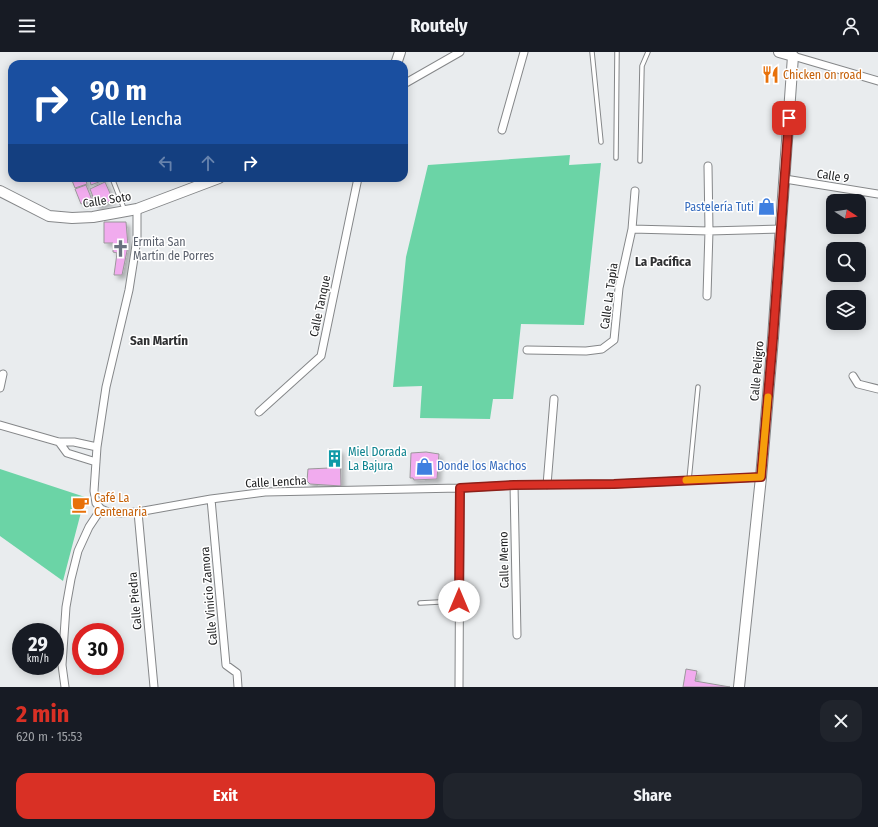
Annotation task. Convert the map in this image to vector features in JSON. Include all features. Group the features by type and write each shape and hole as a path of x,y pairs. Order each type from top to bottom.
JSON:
{"main road":[{"path":"779,52 793,56"},
{"name":"Calle Peligro","path":"739,687 761,477 773,338 793,56"},
{"name":"Calle Soto","path":"0,191 49,216 72,218 126,212 208,182"}],"street":[{"path":"408,82 460,52"},
{"path":"502,130 524,52"},
{"path":"793,56 878,81"},
{"path":"707,296 709,231 708,166"},
{"name":"Calle 9","path":"785,179 878,194"},
{"name":"Calle Tanque","path":"259,412 321,356 357,182"},
{"name":"Calle La Tapia","path":"527,350 586,351 602,349 614,340 619,288 632,229 635,191"},
{"path":"65,687 62,665 66,607 78,551 89,527 101,509 96,503 94,491 97,447 106,387 130,283 137,240 137,209"},
{"path":"632,229 709,231 781,229"},
{"path":"0,388 3,374"},
{"path":"853,376 858,384 878,389"},
{"path":"547,485 554,398"},
{"path":"0,425 59,442 74,442 97,447"},
{"path":"59,442 66,453 96,462"},
{"name":"Calle Lencha","path":"101,509 108,512 138,512 211,499 265,492 460,488 514,485 614,484 761,477"},
{"name":"Calle Memo","path":"514,485 517,635"},
{"path":"459,687 460,488"},
{"name":"Calle Vinicio Zamora","path":"211,499 226,665 237,673 238,687"},
{"name":"Calle Piedra","path":"138,512 154,687"}],"lane":[{"path":"592,52 601,142"},
{"path":"616,158 617,52"},
{"path":"640,161 642,66 648,52"},
{"path":"114,182 126,212"},
{"path":"689,480 698,387"},
{"path":"420,603 459,601"}],"green space":[{"path":"570,155 569,165 601,163 584,325 521,324 513,399 493,399 490,419 420,418 422,386 393,387 406,257 428,165"},
{"path":"0,469 85,497 63,581 0,536"}],"building":[{"path":"73,182 86,182 87,184 75,188"},
{"path":"90,182 99,182 91,185"},
{"path":"105,182 113,200 97,207 90,189"},
{"path":"86,185 92,200 81,204 75,189"},
{"name":"Ermita San Martín de Porres","path":"104,222 126,222 128,246 122,275 114,275 117,253 113,252 113,243 104,243"},
{"name":"Miel Dorada La Bajura","path":"329,449 340,450 341,486 310,484 307,481 308,469 329,468"},
{"name":"Donde los Machos","path":"426,452 439,454 437,479 414,480 413,478 410,478 411,453"},
{"path":"686,669 697,671 695,681 730,687 683,687"}],"slow traffic":[{"path":"686,480 761,477 768,397"}],"place":[{"name":"Chicken on road","path":"770,75"},
{"name":"Pastelería Tuti","path":"767,207"},
{"name":"Ermita San Martín de Porres","path":"120,249"},
{"name":"Miel Dorada La Bajura","path":"335,459"},
{"name":"Donde los Machos","path":"424,466"},
{"name":"Café La Centenaria","path":"81,505"}],"district":[{"name":"La Pacífica","path":"663,261"},
{"name":"San Martín","path":"159,340"}],"route":[{"path":"459,601 460,488 514,485 614,484 761,477 789,118"}]}
